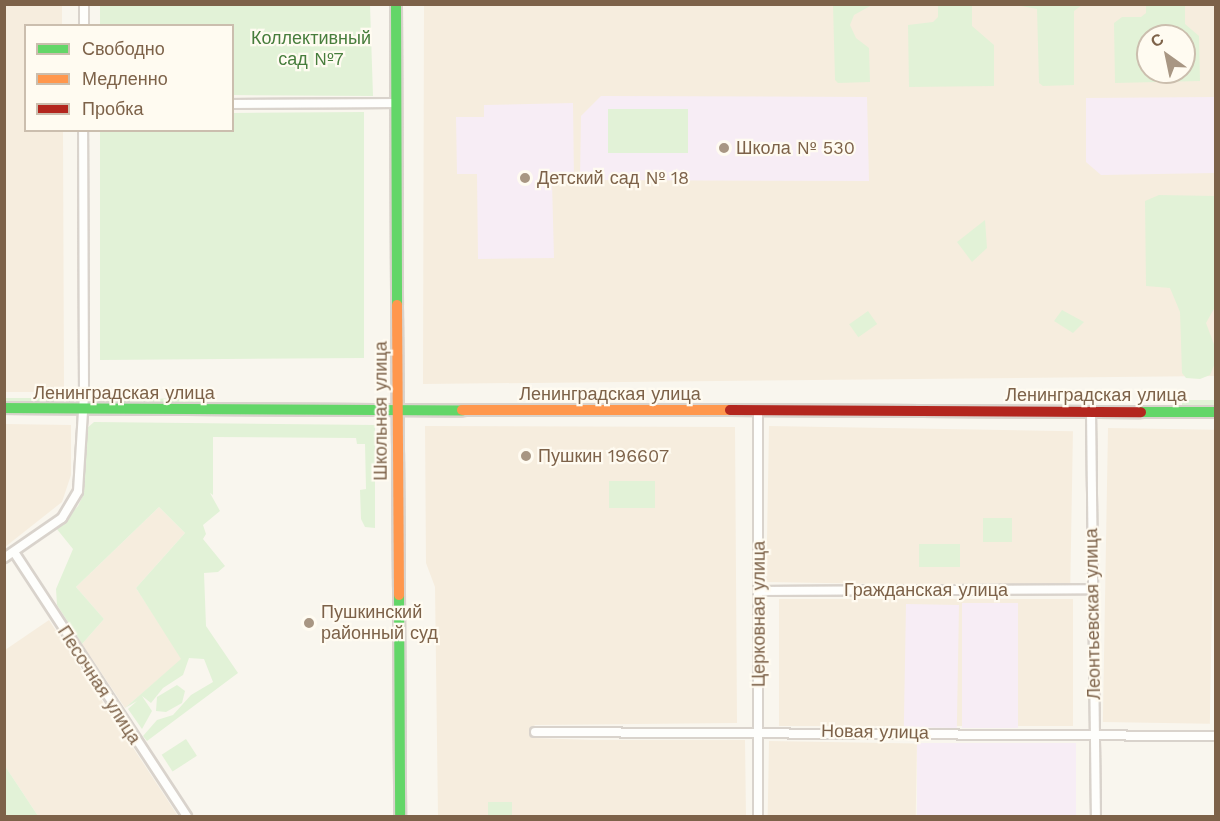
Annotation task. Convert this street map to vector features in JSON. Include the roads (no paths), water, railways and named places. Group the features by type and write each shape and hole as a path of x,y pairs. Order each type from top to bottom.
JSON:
{"street":[{"path":"84,4 84,24"},
{"name":"Школьная улица","path":"396,4 400,816"},
{"path":"234,104 396,103"},
{"path":"4,558 62,518 72,505 80,475 83,132"},
{"name":"Ленинградская улица","path":"4,408 1215,412"},
{"name":"Церковная улица","path":"758,411 758,816"},
{"name":"Леонтьевская улица","path":"1091,412 1096,816"},
{"name":"Песочная улица","path":"14,552 187,816"},
{"name":"Гражданская улица","path":"758,591 1093,589"},
{"name":"Новая улица","path":"535,732 759,730 1215,736"}],"place":[{"name":"Школа № 530","path":"724,148"},
{"name":"Детский сад № 18","path":"525,178"},
{"name":"Пушкин 196607","path":"526,456"},
{"name":"Пушкинский районный суд","path":"309,623"}],"park label":[{"name":"Коллективный сад №7","path":"311,49"}]}
